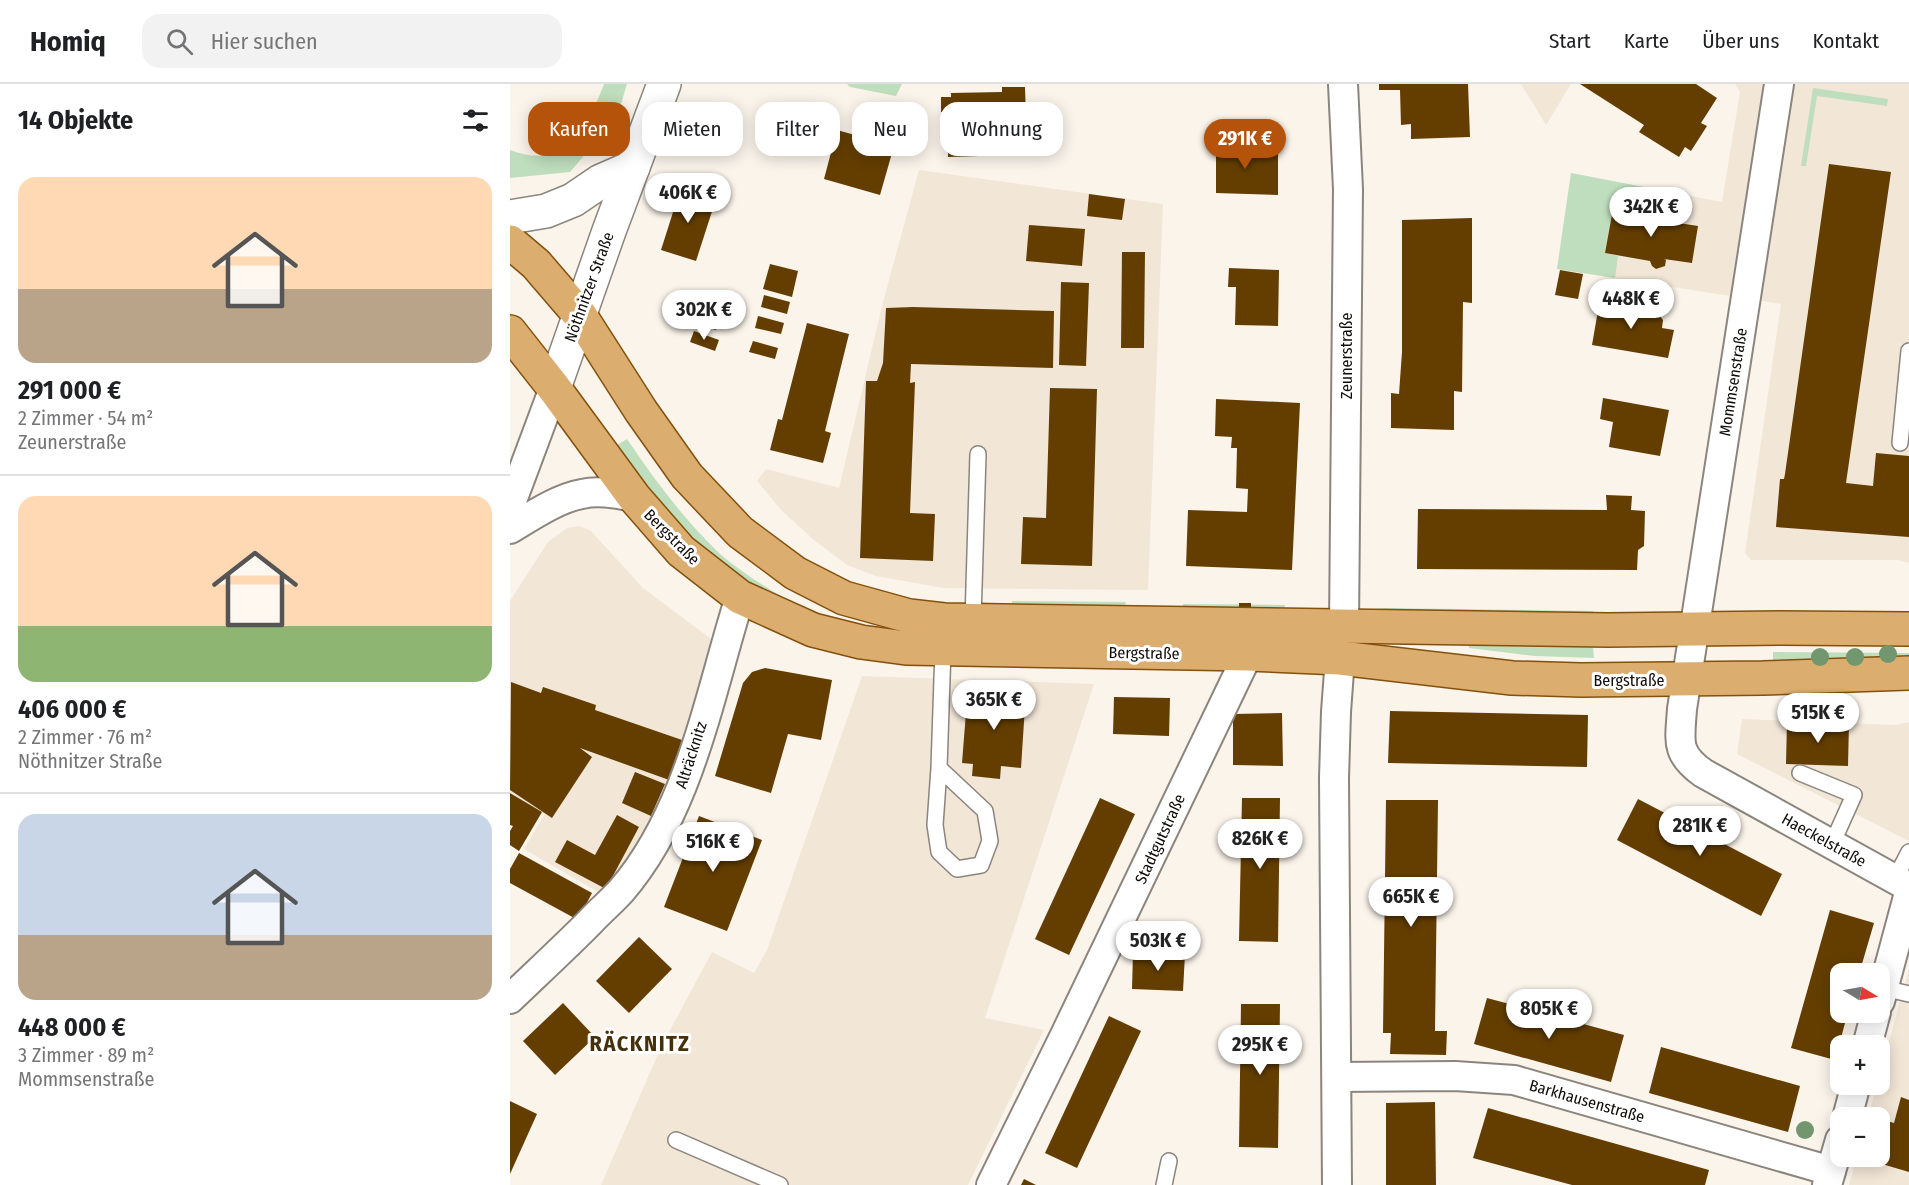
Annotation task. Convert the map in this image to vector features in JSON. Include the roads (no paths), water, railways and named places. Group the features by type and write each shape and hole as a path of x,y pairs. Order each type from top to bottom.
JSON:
{"main road":[{"path":"510,242 536,264 579,314 641,411 687,476 740,532 795,573 844,598 909,616 944,620 1342,643 1608,630 1909,628"},
{"name":"Bergstraße","path":"510,332 634,497 681,551 740,597 813,630 851,640 906,648 1248,654 1342,643 1512,678 1687,680 1909,673"}],"street":[{"name":"Nöthnitzer Straße","path":"554,388 664,84"},
{"name":"Zeunerstraße","path":"1337,1185 1334,778 1336,712 1342,643 1348,189 1343,84"},
{"name":"Mommsenstraße","path":"1687,680 1779,84"},
{"path":"510,217 546,211 573,200 601,182 633,167"},
{"path":"510,506 554,388"},
{"path":"510,529 557,503 582,494 607,493 634,497"},
{"name":"Alträcknitz","path":"510,999 621,891 665,824 692,755 740,597"},
{"name":"Stadtgutstraße","path":"991,1185 1070,1027 1248,654"},
{"name":"Haeckelstraße","path":"1687,680 1682,709 1681,750 1689,763 1904,886"},
{"path":"1890,979 1904,886"},
{"name":"Barkhausenstraße","path":"1336,1077 1455,1077 1514,1080 1829,1178"}],"lane":[{"path":"1899,443 1909,351"},
{"path":"978,454 988,621"},
{"path":"939,768 985,812 990,841 981,865 957,869 939,852 935,825 943,649"},
{"path":"1800,773 1854,795 1832,844"},
{"path":"1904,886 1909,852"},
{"path":"676,1140 780,1185"},
{"path":"1164,1185 1169,1161"}],"district":[{"name":"RÄCKNITZ","path":"640,1043"}]}
